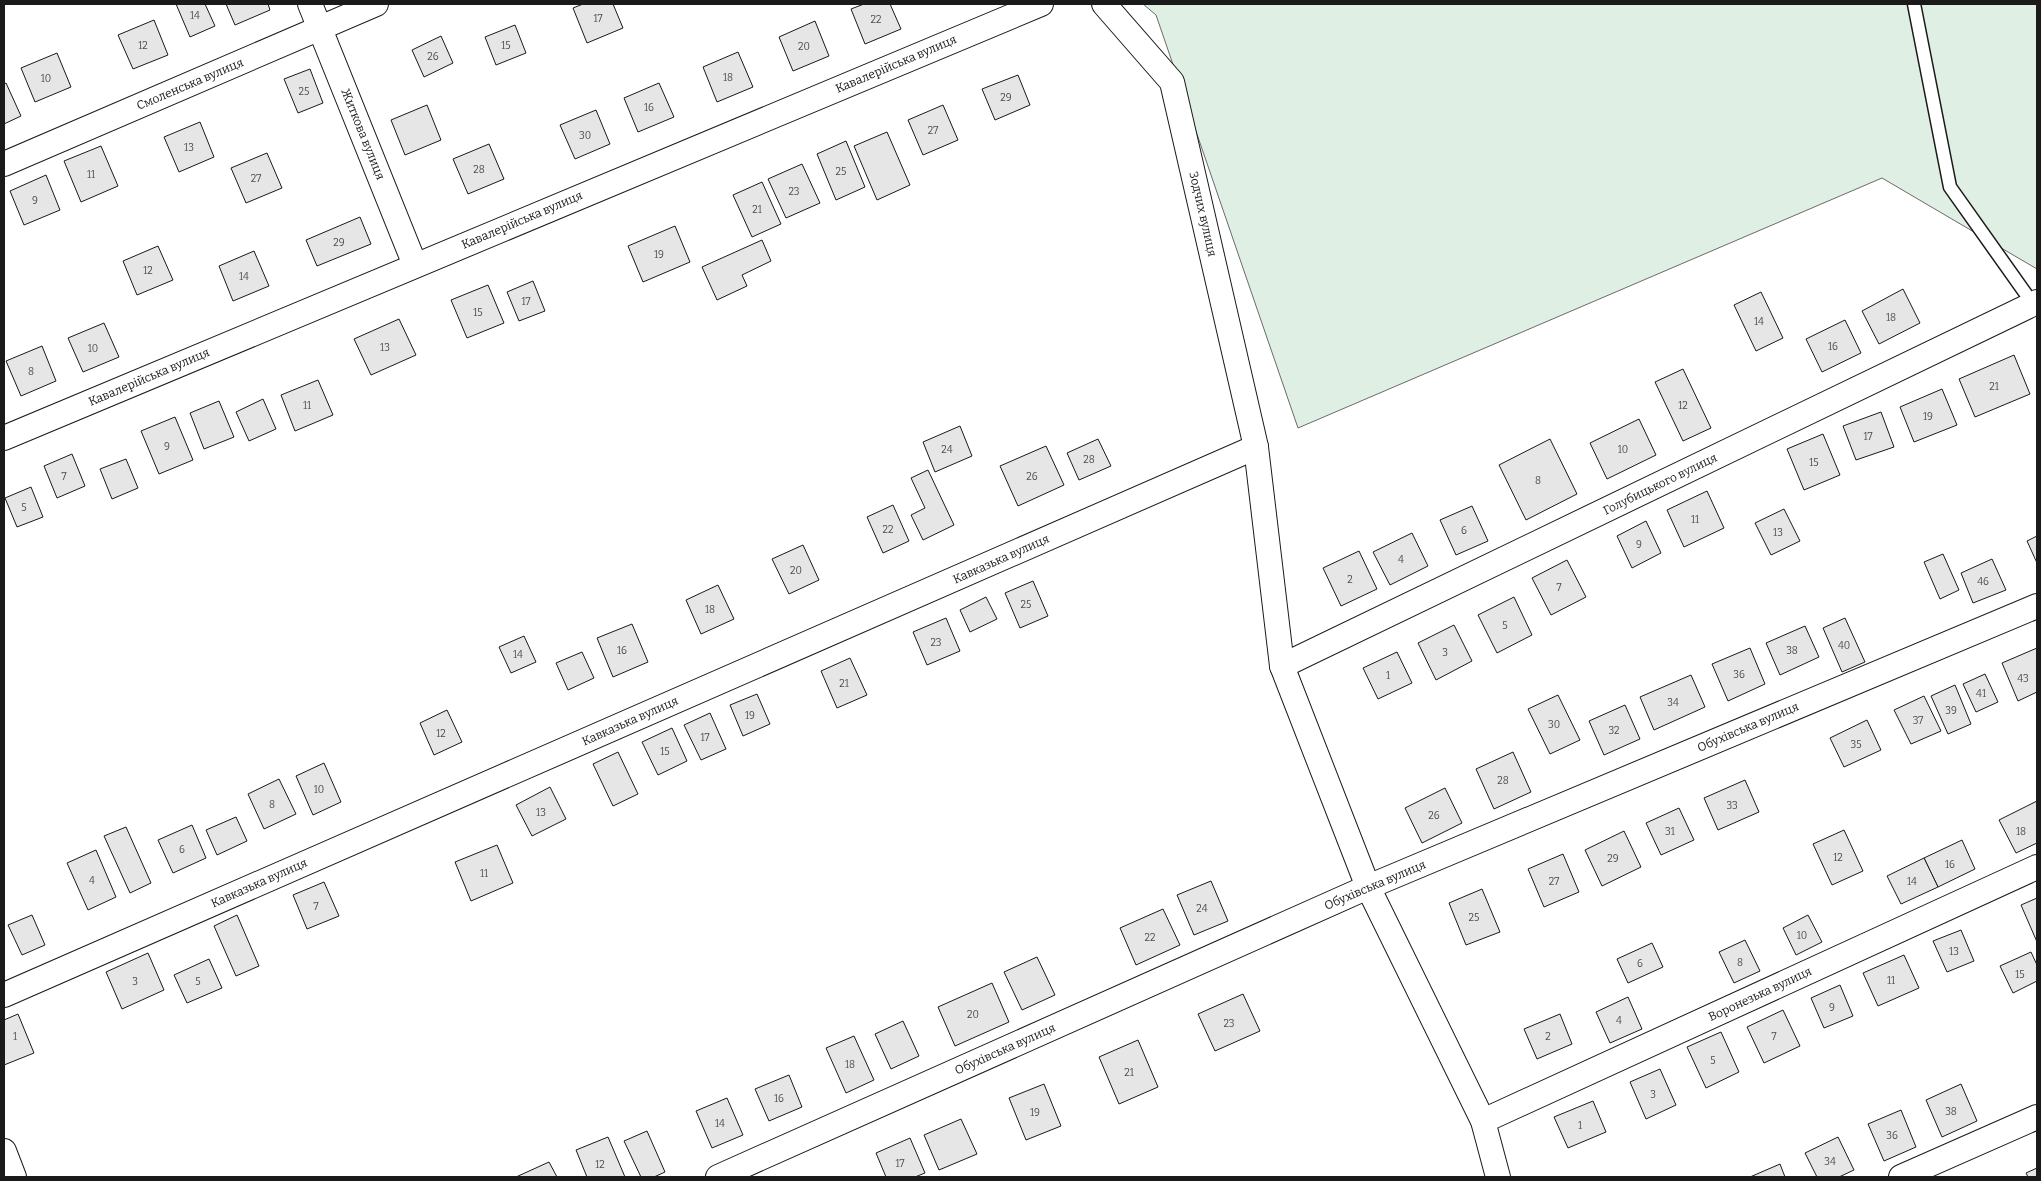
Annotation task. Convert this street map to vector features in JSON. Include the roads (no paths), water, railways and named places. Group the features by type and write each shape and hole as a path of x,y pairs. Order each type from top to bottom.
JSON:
{"street":[{"name":"Житкова вулиця","path":"310,4 415,264"},
{"name":"Смоленська вулиця","path":"4,164 376,4"},
{"name":"Кавалерійська вулиця","path":"4,438 415,264 1042,4"},
{"name":"Зодчих вулиця","path":"1104,4 1172,82 1256,447 1282,666 1368,887 1484,1121 1498,1177"},
{"name":"Голубицького вулиця","path":"1282,666 2035,303"},
{"name":"Кавказька вулиця","path":"4,995 1256,447"},
{"name":"Обухівська вулиця","path":"718,1177 1368,887 2037,606"},
{"name":"Воронезька вулиця","path":"1484,1121 2037,867"},
{"path":"1900,1177 2037,1117"},
{"path":"4,1151 14,1177"}],"lane":[{"path":"1914,4 1950,187 2035,303"}]}
